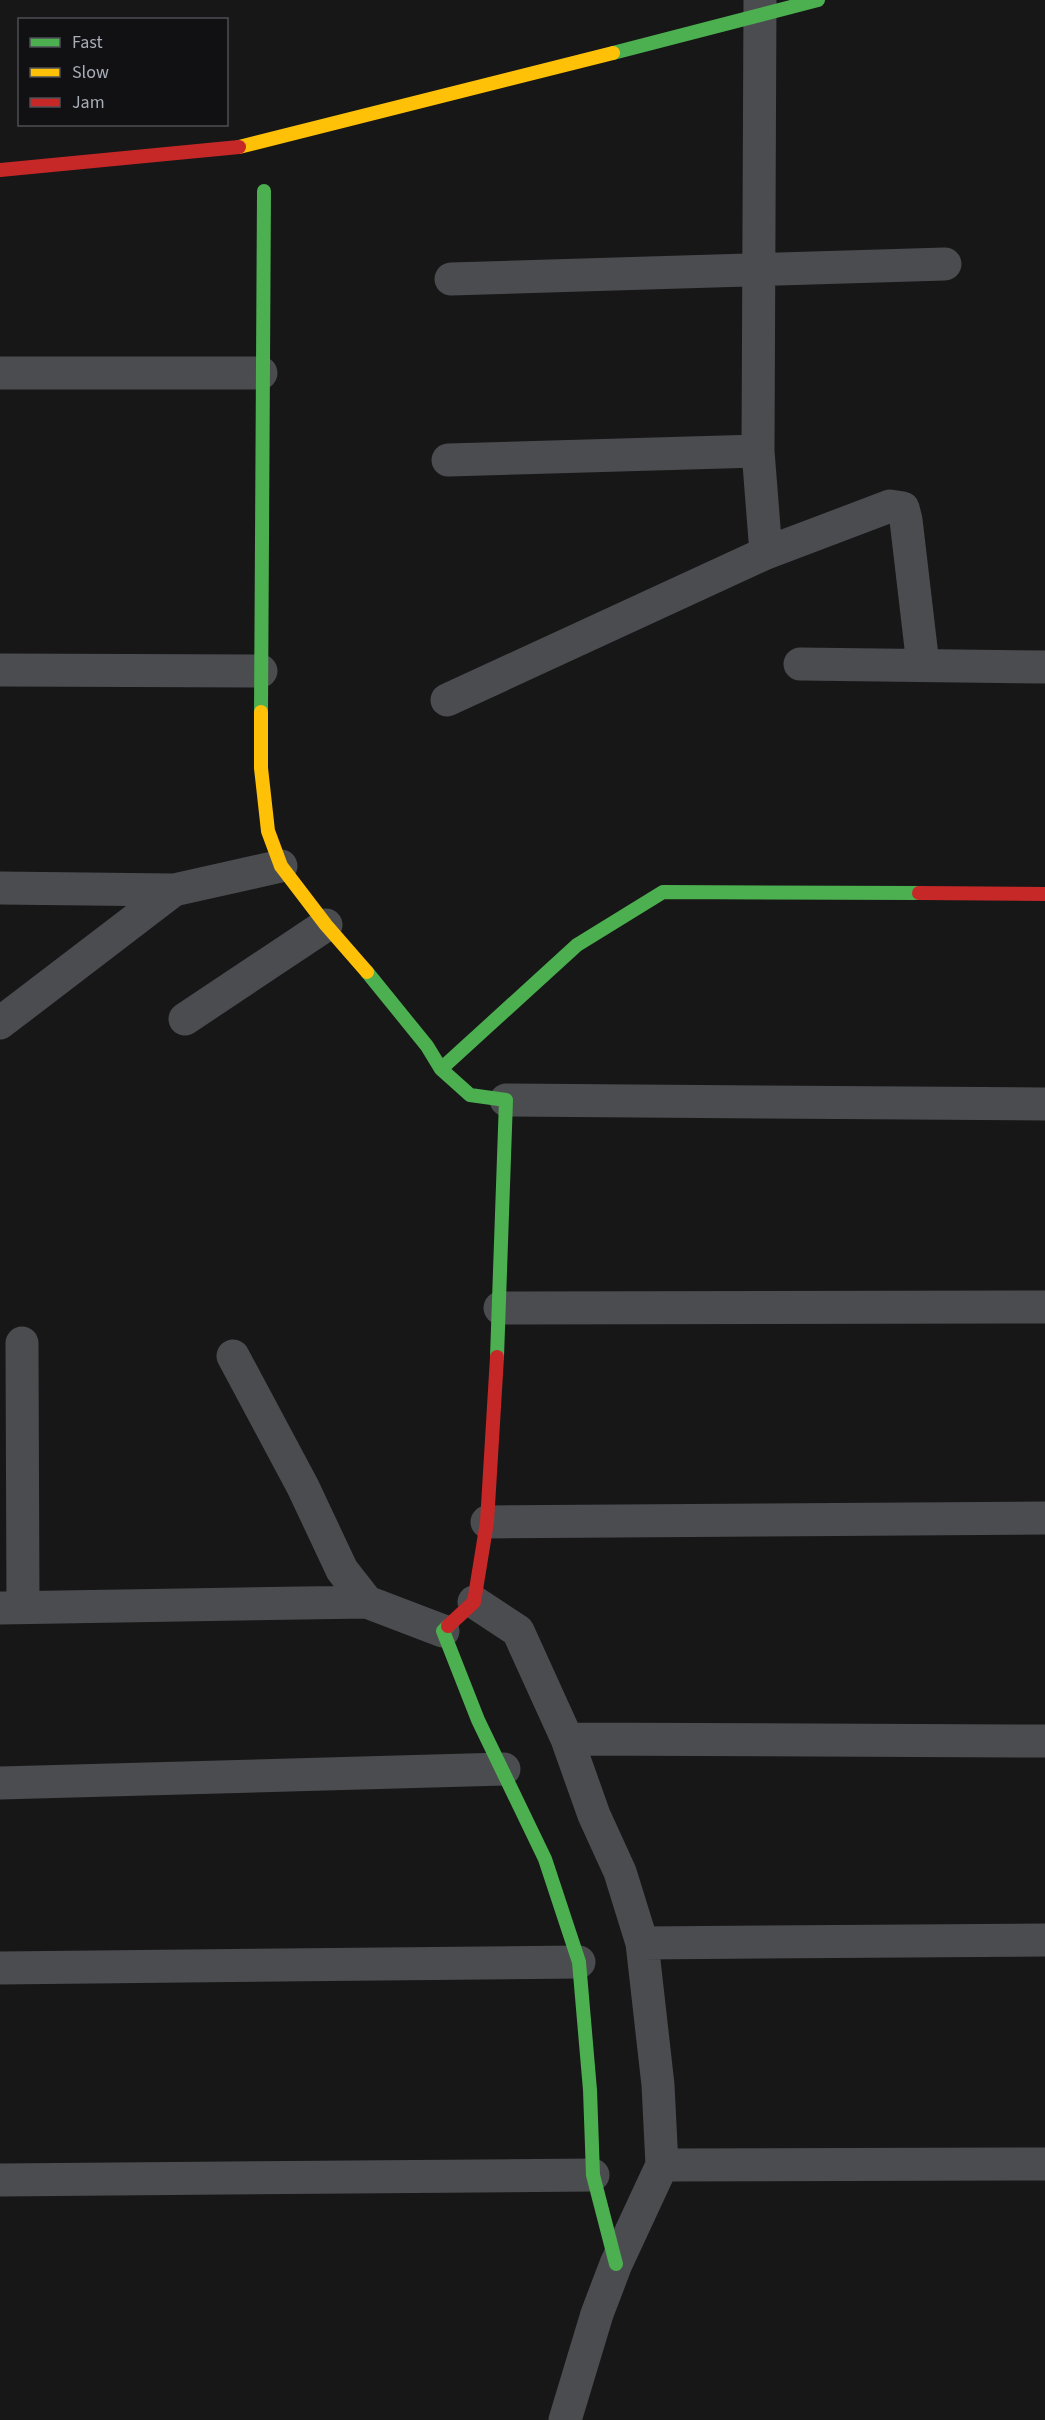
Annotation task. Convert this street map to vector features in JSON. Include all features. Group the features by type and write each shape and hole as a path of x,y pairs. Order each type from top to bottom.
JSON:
{"street":[{"path":"0,170 249,146 760,7 818,0"},
{"path":"760,7 758,451 765,553"},
{"path":"264,191 261,373 261,768 268,831 281,866 326,926 384,991 427,1046 441,1069 470,1095 506,1100 1045,1104"},
{"path":"451,279 945,264"},
{"path":"0,373 261,373"},
{"path":"448,460 758,451"},
{"path":"447,700 765,553 890,506 903,508 923,665"},
{"path":"800,664 1045,667"},
{"path":"0,670 261,671"},
{"path":"0,888 174,890 281,866"},
{"path":"0,1023 174,890"},
{"path":"441,1069 577,945 663,892 1045,894"},
{"path":"185,1019 326,926"},
{"path":"443,1631 474,1602 487,1522 500,1308 506,1100"},
{"path":"500,1308 1045,1307"},
{"path":"22,1343 12,1608 367,1602 443,1631 478,1720 504,1769 545,1859 579,1962 590,2090 593,2175 616,2264"},
{"path":"233,1356 303,1487 342,1570 367,1602"},
{"path":"487,1522 1045,1518"},
{"path":"474,1602 518,1631 567,1739 594,1815 620,1872 642,1943 658,2085 662,2165 616,2264 597,2314 565,2420"},
{"path":"567,1739 1045,1741"},
{"path":"0,1783 504,1769"},
{"path":"642,1943 1045,1940"},
{"path":"0,1968 579,1962"},
{"path":"662,2165 1045,2164"},
{"path":"0,2180 593,2175"}],"traffic: fast":[{"path":"613,53 818,0"},
{"path":"261,712 264,191"},
{"path":"441,1069 577,945 663,892 919,893"},
{"path":"367,972 427,1046 441,1069 470,1095 506,1100 497,1357"},
{"path":"448,1626 443,1631 478,1720 545,1859 579,1962 590,2090 593,2175 616,2264"}],"traffic: slow":[{"path":"239,147 613,53"},
{"path":"261,712 261,768 268,831 281,866 326,925 367,972"}],"traffic: jam":[{"path":"0,170 239,147"},
{"path":"919,893 1045,894"},
{"path":"448,1626 474,1602 487,1522 497,1357"}]}
